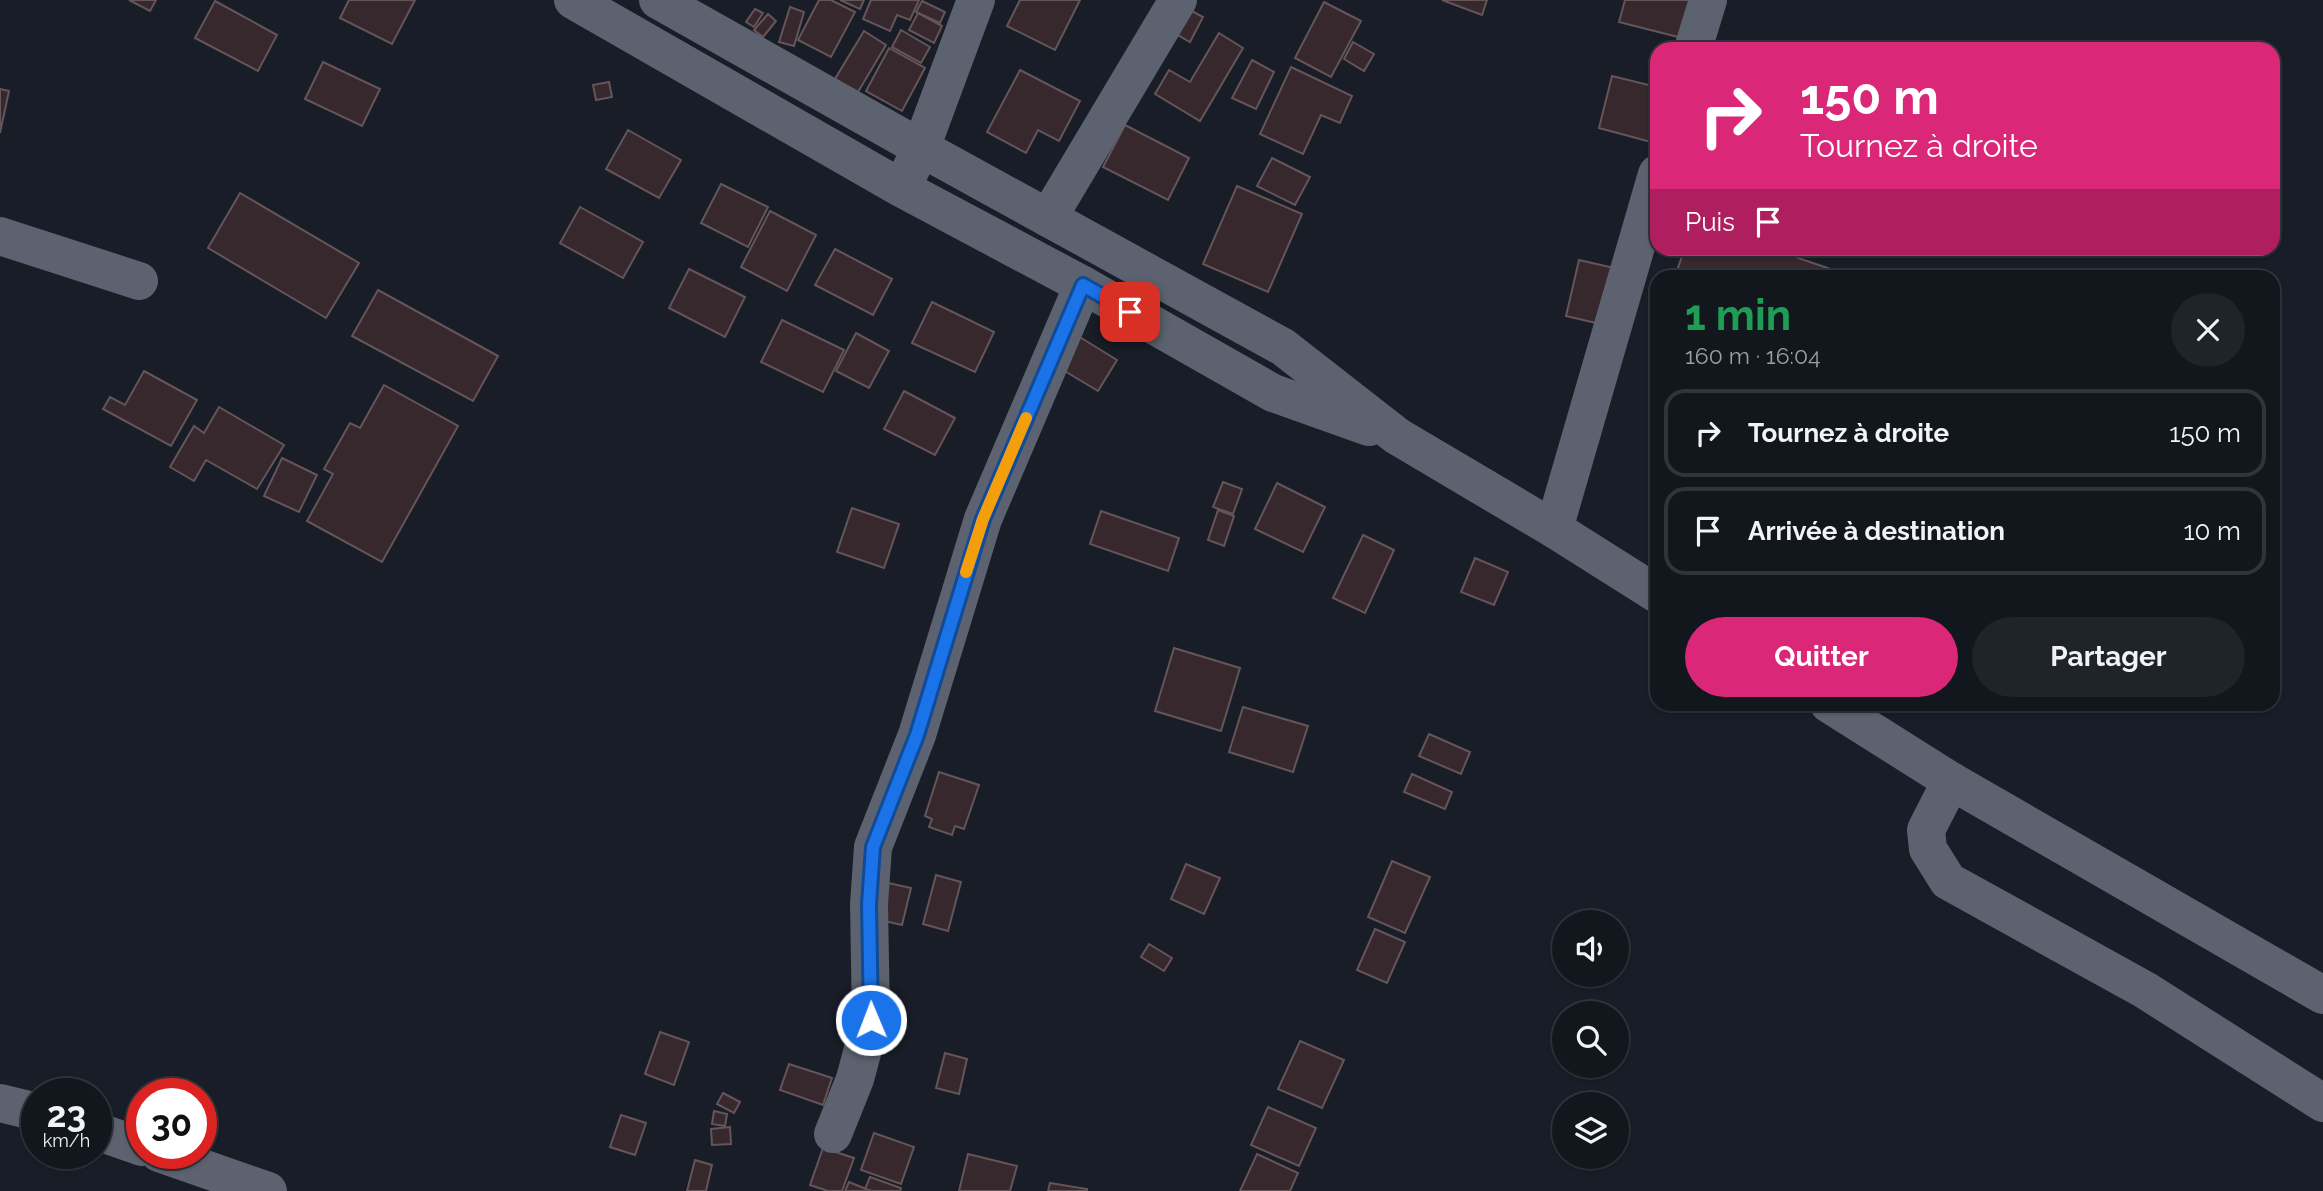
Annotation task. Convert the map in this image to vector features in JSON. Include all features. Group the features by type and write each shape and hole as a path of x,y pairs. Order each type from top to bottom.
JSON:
{"street":[{"path":"573,0 901,188 1083,285 1273,393 1397,436"},
{"path":"658,0 1283,347 1397,436 1650,590"},
{"path":"901,188 921,148 976,0"},
{"path":"1048,218 1178,0"},
{"path":"1695,42 1707,0"},
{"path":"1554,529 1650,198"},
{"path":"0,236 139,281"},
{"path":"833,1134 855,1079 871,1020 869,904 873,847 917,735 983,519 1083,285"},
{"path":"1840,711 1951,781 2323,995"},
{"path":"1951,781 1926,830 1928,849 1948,881 2145,990 2323,1103"},
{"path":"0,1102 21,1108"},
{"path":"205,1169 268,1191"}],"building":[{"path":"129,0 156,0 150,11"},
{"path":"349,0 415,0 392,44 340,18"},
{"path":"819,0 831,0 855,12 831,57 798,40"},
{"path":"840,0 864,0 860,9"},
{"path":"871,0 919,0 910,20 897,15 890,31 863,19"},
{"path":"1020,0 1080,0 1055,50 1007,26"},
{"path":"1442,0 1487,0 1482,15"},
{"path":"1625,0 1692,0 1682,38 1619,22"},
{"path":"215,1 277,35 258,71 195,38"},
{"path":"922,1 945,12 940,23 916,12"},
{"path":"1324,2 1361,21 1331,77 1295,58"},
{"path":"790,7 804,12 794,46 779,42"},
{"path":"755,9 763,13 754,27 746,22"},
{"path":"1188,9 1203,17 1190,42 1176,34"},
{"path":"918,13 942,26 934,43 909,30"},
{"path":"768,14 776,21 763,37 754,30"},
{"path":"901,30 930,47 921,63 892,47"},
{"path":"864,31 886,45 858,92 835,79"},
{"path":"1219,33 1243,48 1200,121 1155,94 1169,70 1190,82"},
{"path":"1353,42 1374,54 1364,71 1344,59"},
{"path":"889,48 925,68 902,111 866,91"},
{"path":"1252,60 1274,72 1256,109 1232,98"},
{"path":"323,62 380,89 362,126 305,99"},
{"path":"1291,67 1352,96 1340,123 1321,115 1303,154 1260,134"},
{"path":"1020,70 1080,101 1059,141 1038,130 1026,153 987,132"},
{"path":"1612,76 1650,85 1650,142 1599,128"},
{"path":"609,82 612,97 596,100 593,85"},
{"path":"0,89 9,91 0,133"},
{"path":"1125,125 1189,158 1168,200 1103,167"},
{"path":"628,130 681,160 659,198 606,169"},
{"path":"1272,158 1310,177 1295,205 1257,186"},
{"path":"721,184 768,207 748,247 701,223"},
{"path":"1237,186 1302,214 1268,292 1203,264"},
{"path":"240,193 359,263 326,318 208,248"},
{"path":"580,207 643,242 623,278 560,243"},
{"path":"770,211 816,235 787,291 741,267"},
{"path":"835,249 892,279 873,315 815,285"},
{"path":"1682,256 1792,256 1833,270 1677,270"},
{"path":"1579,260 1623,270 1609,326 1566,316"},
{"path":"689,269 745,297 725,337 669,308"},
{"path":"378,290 498,356 473,401 352,336"},
{"path":"932,302 994,332 975,372 912,343"},
{"path":"782,320 844,350 823,392 761,362"},
{"path":"856,333 889,351 869,388 836,371"},
{"path":"1078,336 1117,360 1098,391 1058,367"},
{"path":"144,371 197,400 171,446 103,409 110,397 125,405"},
{"path":"384,385 458,426 382,562 307,521 333,474 324,469 350,423 360,428"},
{"path":"904,391 955,418 935,455 884,429"},
{"path":"219,407 284,445 257,489 206,460 194,481 170,467 194,426 204,433"},
{"path":"282,458 317,475 299,512 264,496"},
{"path":"1223,482 1242,489 1233,514 1213,507"},
{"path":"1277,483 1325,507 1303,552 1255,529"},
{"path":"852,508 899,524 884,568 837,552"},
{"path":"1218,510 1234,516 1224,546 1208,540"},
{"path":"1101,511 1179,538 1168,571 1090,544"},
{"path":"1363,535 1394,550 1365,613 1333,598"},
{"path":"1475,558 1508,572 1494,605 1461,592"},
{"path":"1174,648 1240,668 1221,731 1155,711"},
{"path":"1243,707 1308,726 1293,772 1229,752"},
{"path":"1429,734 1470,752 1461,774 1419,756"},
{"path":"939,772 979,785 964,829 955,826 952,835 929,827 932,819 925,816"},
{"path":"1412,774 1452,792 1445,809 1404,792"},
{"path":"1392,861 1430,877 1405,933 1368,917"},
{"path":"1186,864 1220,878 1204,914 1171,899"},
{"path":"936,875 961,882 948,931 923,924"},
{"path":"884,882 911,888 902,925 876,919"},
{"path":"1375,929 1405,942 1387,983 1357,970"},
{"path":"1149,944 1172,958 1164,971 1141,957"},
{"path":"660,1032 689,1042 674,1085 645,1074"},
{"path":"1300,1041 1344,1060 1322,1108 1278,1089"},
{"path":"945,1053 967,1059 959,1094 936,1088"},
{"path":"789,1064 832,1078 823,1105 780,1090"},
{"path":"723,1093 740,1102 734,1113 717,1104"},
{"path":"1268,1107 1316,1128 1299,1166 1251,1145"},
{"path":"714,1111 727,1114 725,1126 712,1124"},
{"path":"621,1115 646,1123 635,1155 610,1147"},
{"path":"730,1127 731,1144 712,1145 711,1129"},
{"path":"874,1133 914,1147 901,1184 861,1170"},
{"path":"823,1148 854,1158 842,1191 828,1191 810,1185"},
{"path":"968,1154 1017,1166 1010,1191 959,1191"},
{"path":"1257,1154 1298,1173 1290,1191 1240,1191"},
{"path":"695,1160 712,1165 706,1191 687,1191"},
{"path":"870,1177 901,1188 900,1191 865,1189"},
{"path":"849,1182 866,1189 845,1191"},
{"path":"1050,1183 1087,1189 1087,1191 1048,1191"}],"slow traffic":[{"path":"966,572 983,519 1026,418"}],"route":[{"path":"871,1020 869,904 873,847 917,735 983,519 1083,285 1130,312"}]}
